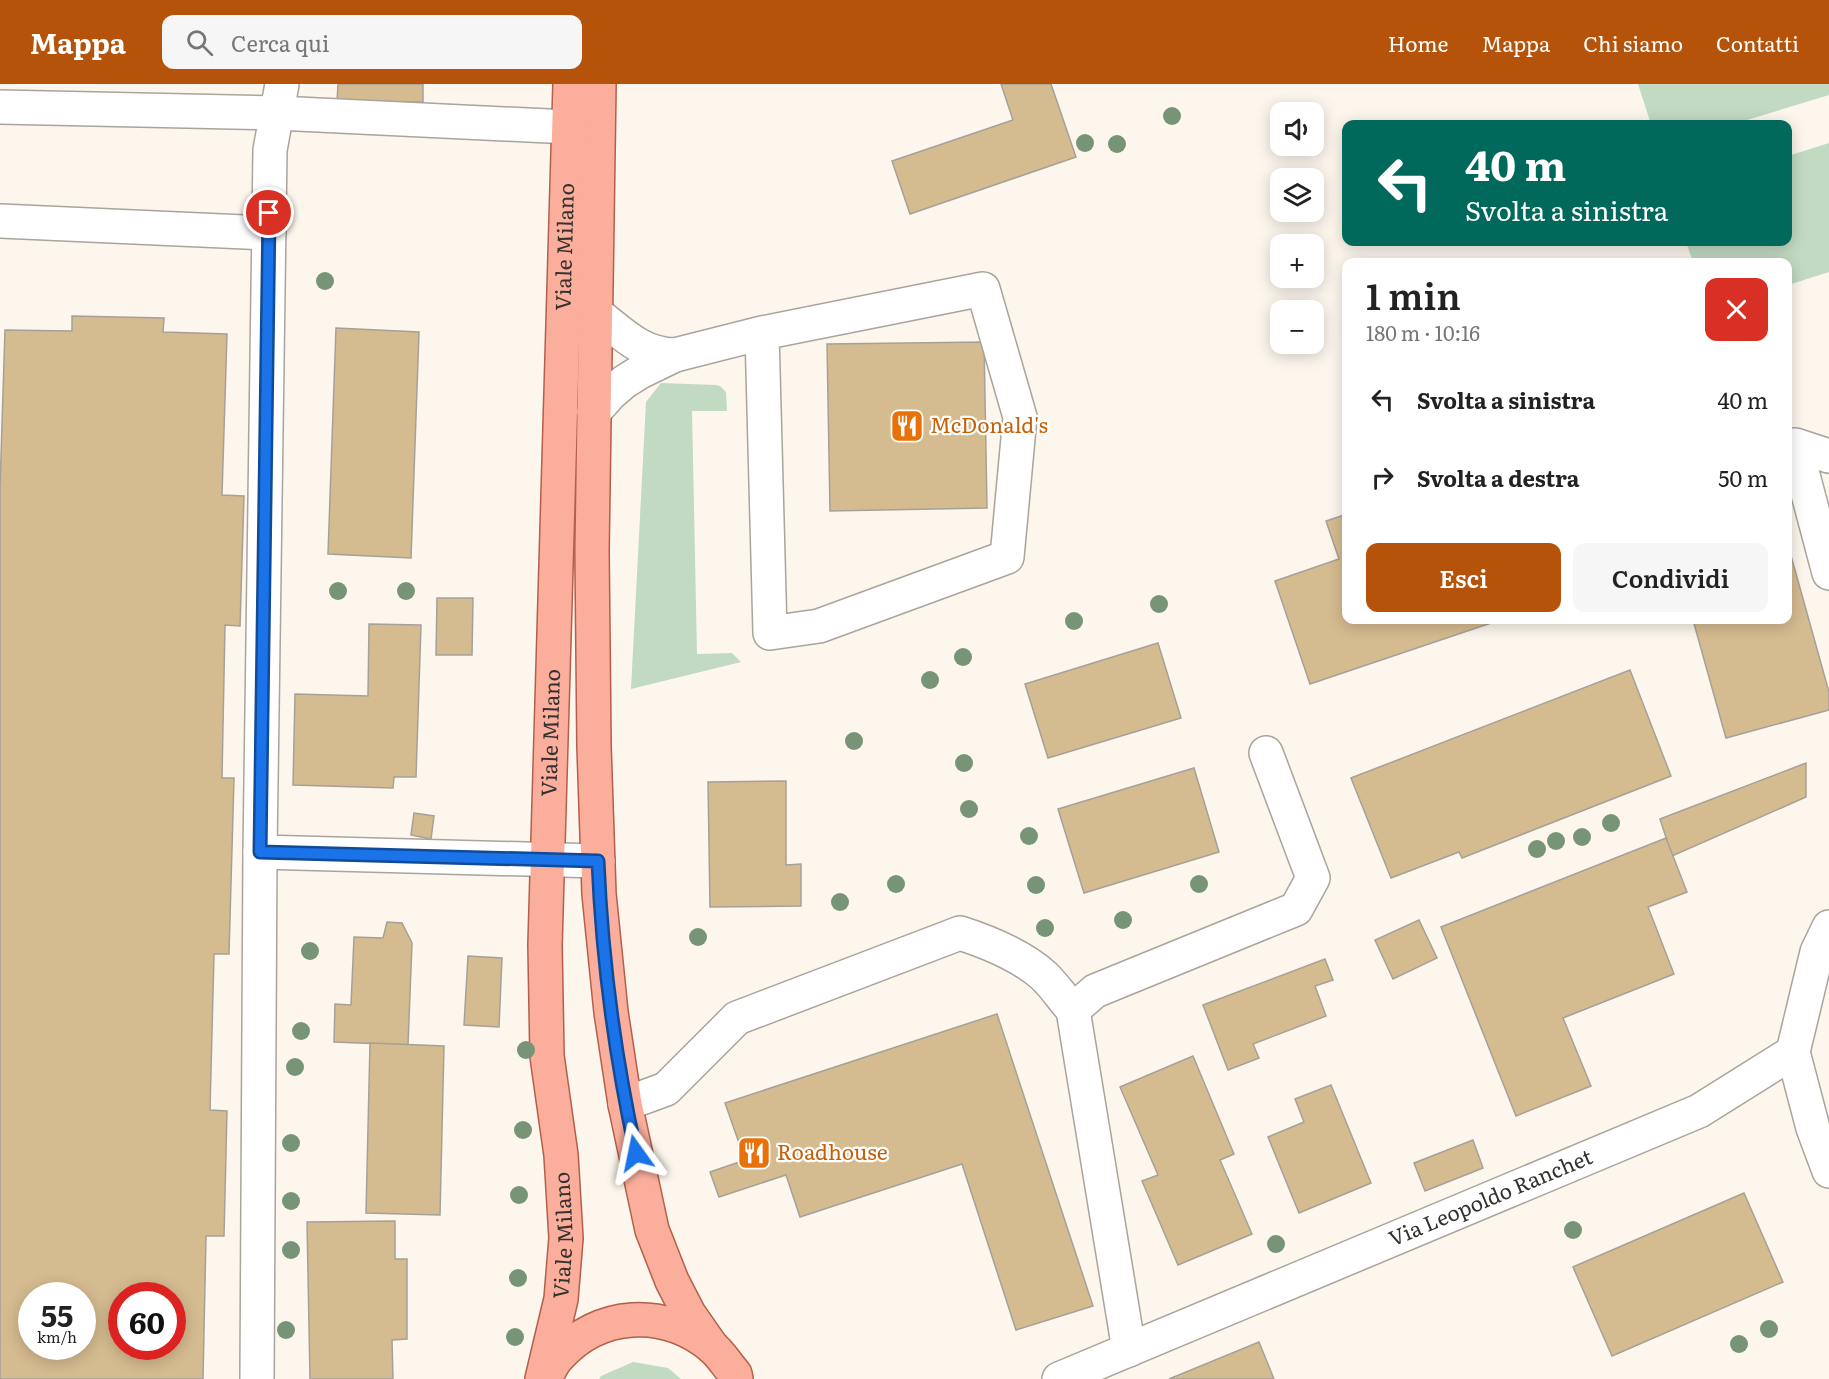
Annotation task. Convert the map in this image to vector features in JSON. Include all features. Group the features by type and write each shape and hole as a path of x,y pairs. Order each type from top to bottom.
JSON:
{"main road":[{"name":"Viale Milano","path":"543,1379 561,1299 566,1238 561,1155 547,1056 545,945 570,84"},
{"name":"Viale Milano","path":"599,84 592,574 599,894 611,1012 626,1104 652,1230 672,1281 689,1314 712,1347"},
{"path":"543,1379 557,1357 583,1334 615,1322 649,1319 682,1328 712,1347 735,1374 736,1379"}],"street":[{"path":"0,107 52,96 279,99 569,127"},
{"path":"257,1379 260,852 270,150 279,99"},
{"path":"0,220 269,234"},
{"path":"594,412 624,382 675,356 762,333 983,289 1020,417 1007,557 819,626 770,633 762,333"},
{"path":"596,312 646,350 659,355 675,356"},
{"path":"1829,456 1795,445 1829,573"},
{"path":"1073,1010 1095,991 1296,909 1313,878 1266,753"},
{"path":"260,852 598,861"},
{"path":"1829,927 1817,952 1794,1052 1813,1128 1829,1171"},
{"path":"626,1104 666,1089 737,1018 960,933 981,940 1019,959 1043,975 1073,1010 1129,1350"},
{"name":"Via Leopoldo Ranchet","path":"1059,1379 1699,1111 1794,1052"}],"green space":[{"path":"1638,84 1829,84 1829,95 1747,120 1650,120"},
{"path":"1829,143 1829,272 1792,284 1792,258 1692,258 1687,246 1792,246 1792,155"},
{"path":"661,383 716,385 726,392 727,411 692,411 697,654 732,653 741,662 631,689 646,402"},
{"path":"633,1362 668,1368 681,1379 599,1379"}],"building":[{"path":"338,84 423,84 423,102 337,101"},
{"path":"1001,84 1051,84 1076,157 910,214 892,161 1013,120"},
{"path":"72,316 164,318 163,332 227,334 222,495 244,496 240,626 225,625 222,778 234,778 229,954 214,954 210,1110 227,1111 224,1236 206,1236 203,1379 0,1379 0,488 5,330 72,331"},
{"path":"336,328 419,332 411,558 328,554"},
{"name":"McDonald's","path":"984,342 987,508 830,511 827,344"},
{"path":"1342,516 1342,624 1488,624 1310,684 1275,581 1339,559 1326,521"},
{"path":"1792,559 1829,692 1829,710 1726,738 1694,624 1792,624"},
{"path":"437,598 473,598 472,655 436,655"},
{"path":"369,624 421,625 416,777 394,777 393,788 293,785 295,694 368,696"},
{"path":"1158,643 1181,718 1048,758 1025,684"},
{"path":"1630,670 1671,776 1462,858 1459,852 1391,878 1351,778"},
{"path":"1806,763 1806,797 1672,856 1660,819"},
{"path":"1194,768 1219,852 1084,893 1058,809"},
{"path":"786,781 786,865 801,864 801,906 710,907 708,782"},
{"path":"414,813 434,816 431,839 411,835"},
{"path":"1666,838 1687,892 1648,907 1674,974 1563,1018 1591,1086 1516,1116 1441,927"},
{"path":"1419,920 1437,958 1393,979 1375,940"},
{"path":"387,922 402,923 412,943 408,1045 334,1042 335,1004 351,1005 354,937 383,938"},
{"path":"468,956 502,958 499,1027 464,1025"},
{"path":"1325,959 1333,980 1315,986 1326,1016 1253,1044 1259,1058 1228,1070 1203,1005"},
{"path":"997,1014 1093,1306 1016,1330 962,1164 800,1217 786,1175 719,1197 710,1172 745,1160 725,1103"},
{"path":"370,1043 444,1046 440,1215 366,1213"},
{"path":"1193,1056 1234,1154 1220,1160 1252,1234 1178,1265 1142,1181 1158,1175 1120,1087"},
{"path":"1331,1085 1371,1183 1299,1213 1268,1137 1304,1122 1295,1099"},
{"path":"1473,1140 1483,1168 1425,1191 1414,1163"},
{"path":"1744,1193 1783,1282 1612,1356 1573,1267"},
{"path":"395,1221 395,1259 407,1259 407,1339 392,1340 393,1379 310,1379 307,1222"},
{"path":"1259,1342 1274,1379 1169,1379"}],"place":[{"name":"McDonald's","path":"907,426"},
{"name":"Roadhouse","path":"754,1153"}],"route":[{"path":"269,213 260,852 598,861 599,894 611,1012 636,1153"}]}
